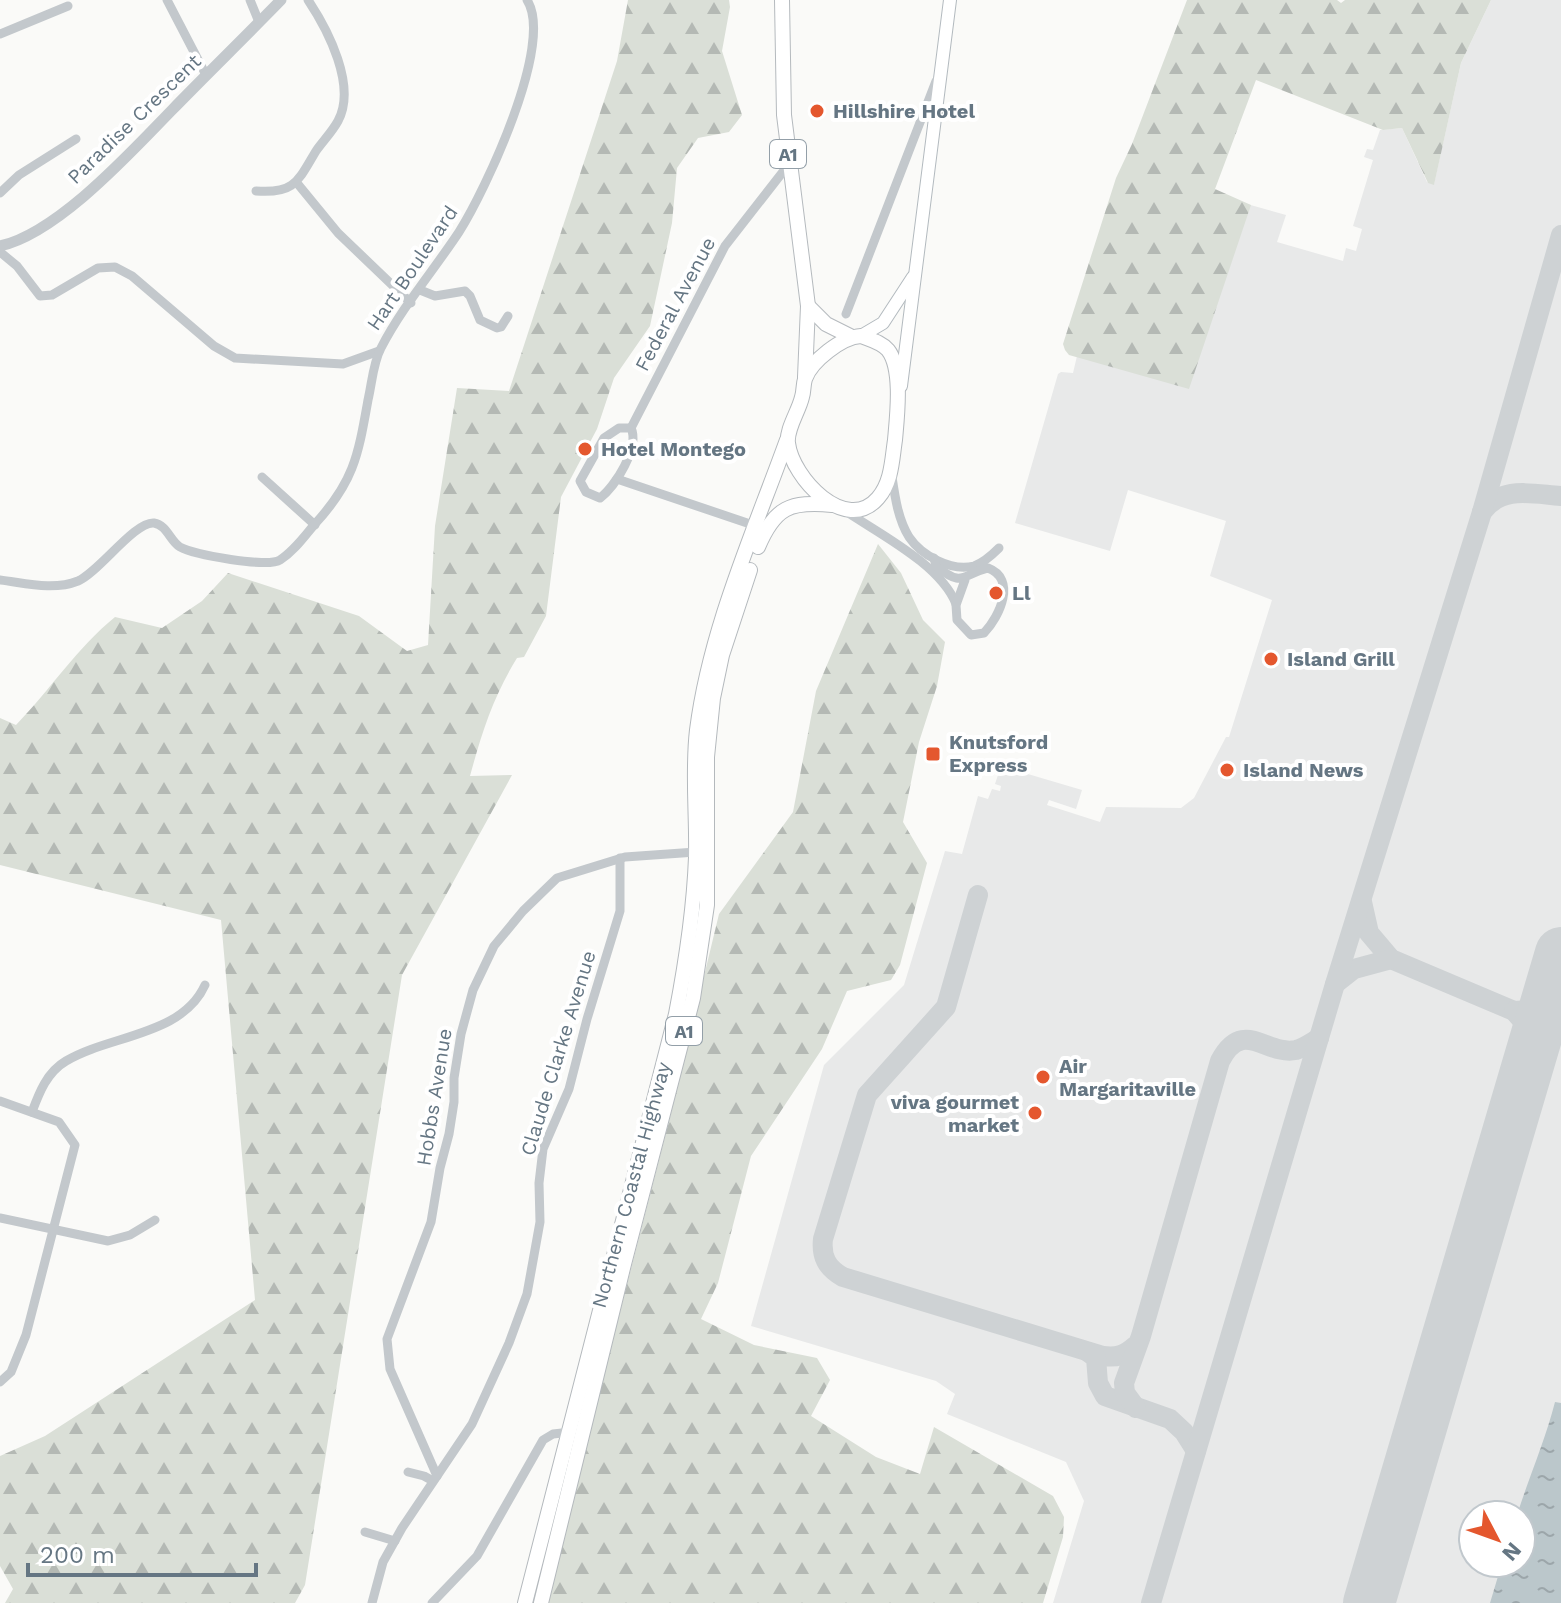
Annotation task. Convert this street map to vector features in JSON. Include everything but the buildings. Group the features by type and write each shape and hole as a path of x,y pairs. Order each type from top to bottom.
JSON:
{"main road":[{"name":"A1","path":"782,0 784,115 808,306 802,398 787,440"},
{"path":"898,412 950,0"},
{"path":"805,377 833,349 883,323 917,270"},
{"name":"A1","path":"808,306 826,324 881,344 894,361 898,412 891,474 879,498 864,508 854,510 835,506"},
{"path":"787,440 800,476 835,506"},
{"name":"Northern Coastal Highway","path":"525,1603 676,1014 688,948 696,852 693,787 698,726 718,627 787,440"},
{"name":"Northern Coastal Highway","path":"541,1603 693,998 707,905 707,757 713,698 722,655 733,616 768,524 778,513 792,507 835,506"}],"street":[{"path":"167,0 206,75"},
{"path":"250,0 259,22"},
{"name":"Paradise Crescent","path":"0,246 14,243 34,232 98,184 281,0"},
{"path":"256,191 273,193 297,183 339,120 344,98 339,61 308,0"},
{"name":"Hart Boulevard","path":"0,580 50,586 78,581 95,571 139,528 149,523 160,526 189,551 274,563 293,549 315,525 342,492 354,466 379,351 479,199 530,68 534,41 531,5 527,0"},
{"path":"0,34 68,6"},
{"path":"846,314 942,67"},
{"path":"0,193 19,175 76,139"},
{"name":"Federal Avenue","path":"617,479 632,448 634,435 631,428 725,246 789,164"},
{"path":"297,183 338,233 411,303"},
{"path":"0,252 17,266 40,296 48,297 98,268 115,267 132,276 214,346 235,358 343,364 379,351"},
{"path":"420,290 435,296 465,291 480,320 497,328 508,316"},
{"path":"631,428 619,428 604,438 580,481 586,492 600,498 609,492 617,479 756,526"},
{"path":"891,474 898,509 909,537 934,558 953,566 977,566 999,548"},
{"path":"262,477 315,525"},
{"path":"835,506 914,557 950,589 957,620 971,635 984,633 1000,610 1004,584 996,572 983,569 965,580 957,580 936,566 934,558"},
{"path":"956,605 965,580"},
{"name":"Hobbs Avenue","path":"435,1479 390,1369 387,1339 431,1222 449,1134 461,1034 473,990 494,946 523,911 557,878 620,858 696,852"},
{"name":"Claude Clarke Avenue","path":"372,1603 383,1562 472,1424 509,1343 527,1294 540,1222 539,1183 543,1149 569,1089 620,911 620,858"},
{"path":"32,1112 41,1086 64,1061 158,1026 189,1009 200,997 205,985"},
{"path":"0,1101 59,1122 75,1145 26,1335 11,1372 0,1382"},
{"path":"0,1218 108,1241 130,1235 155,1220"},
{"path":"432,1603 477,1556 543,1440 553,1434 584,1432"},
{"path":"408,1472 435,1479"},
{"path":"365,1532 395,1541"}],"shaded area":[{"path":"1491,0 1561,0 1561,1603 1053,1603 1084,1501 1066,1462 947,1414 955,1394 936,1381 751,1326 824,1065 904,985 945,851 962,854 978,796 988,799 992,789 1000,791 1001,786 995,784 1001,766 1082,790 1076,809 1049,800 1047,805 1100,822 1106,807 1181,808 1194,798 1226,737 1229,737 1272,600 1210,576 1226,521 1128,490 1110,551 1015,523 1058,374 1073,373 1077,356 1204,192 1286,215 1277,242 1343,261 1346,248 1356,251 1362,229 1353,226 1373,160 1364,157 1367,149 1373,150 1380,130 1402,128 1427,182 1434,184 1461,63"}],"green space":[{"path":"628,0 729,0 722,51 742,115 729,132 698,138 677,168 672,223 650,326 614,378 597,429 561,497 546,616 524,657 517,658 501,687 470,776 512,775 402,975 305,1585 295,1603 5,1603 13,1589 0,1566 0,1456 45,1436 255,1300 221,920 0,865 0,718 16,725 88,642 115,617 162,628 202,601 228,573 359,616 407,651 428,645 435,526 457,388 509,391 617,61"},
{"path":"1187,0 1337,0 1341,3 1345,0 1491,0 1461,63 1434,185 1428,183 1402,128 1383,130 1256,80 1215,189 1251,205 1189,389 1069,355 1063,344 1116,178"},
{"path":"878,544 901,573 923,620 945,642 937,686 919,742 903,822 927,863 900,965 891,980 847,991 822,1049 751,1156 718,1283 701,1319 754,1345 817,1358 830,1380 811,1416 876,1457 920,1474 934,1427 1053,1496 1064,1517 1063,1537 1043,1603 545,1603 719,914 793,812 816,691"}],"water":[{"path":"1555,1402 1561,1403 1561,1603 1490,1603 1497,1579 1537,1579 1537,1499 1523,1499"}],"taxiway":[{"path":"1151,1603 1335,984 1482,512 1561,235"},
{"path":"1482,512 1490,503 1508,495 1561,496"},
{"path":"978,895 946,1007 867,1095 823,1239 824,1257 829,1266 843,1277 1103,1356 1120,1355 1135,1346"},
{"path":"1362,902 1369,933 1391,959 1514,1011 1527,1026 1534,1045"},
{"path":"1335,984 1354,969 1391,959"},
{"path":"1514,1011 1530,1010 1548,995"},
{"path":"1136,1408 1125,1393 1124,1383 1141,1336 1220,1061 1237,1042 1255,1041 1275,1048 1296,1050 1319,1038"},
{"path":"1088,1352 1096,1358 1098,1383 1105,1396 1170,1419 1184,1432 1196,1451"}],"runway":[{"path":"1369,1603 1561,953"}],"place":[{"name":"Hillshire Hotel","path":"817,111"},
{"name":"Hotel Montego","path":"585,449"},
{"name":"Ll","path":"996,593"},
{"name":"Island Grill","path":"1271,659"},
{"name":"Knutsford Express","path":"933,754"},
{"name":"Island News","path":"1227,770"},
{"name":"Air Margaritaville","path":"1043,1077"},
{"name":"viva gourmet market","path":"1035,1113"}]}
